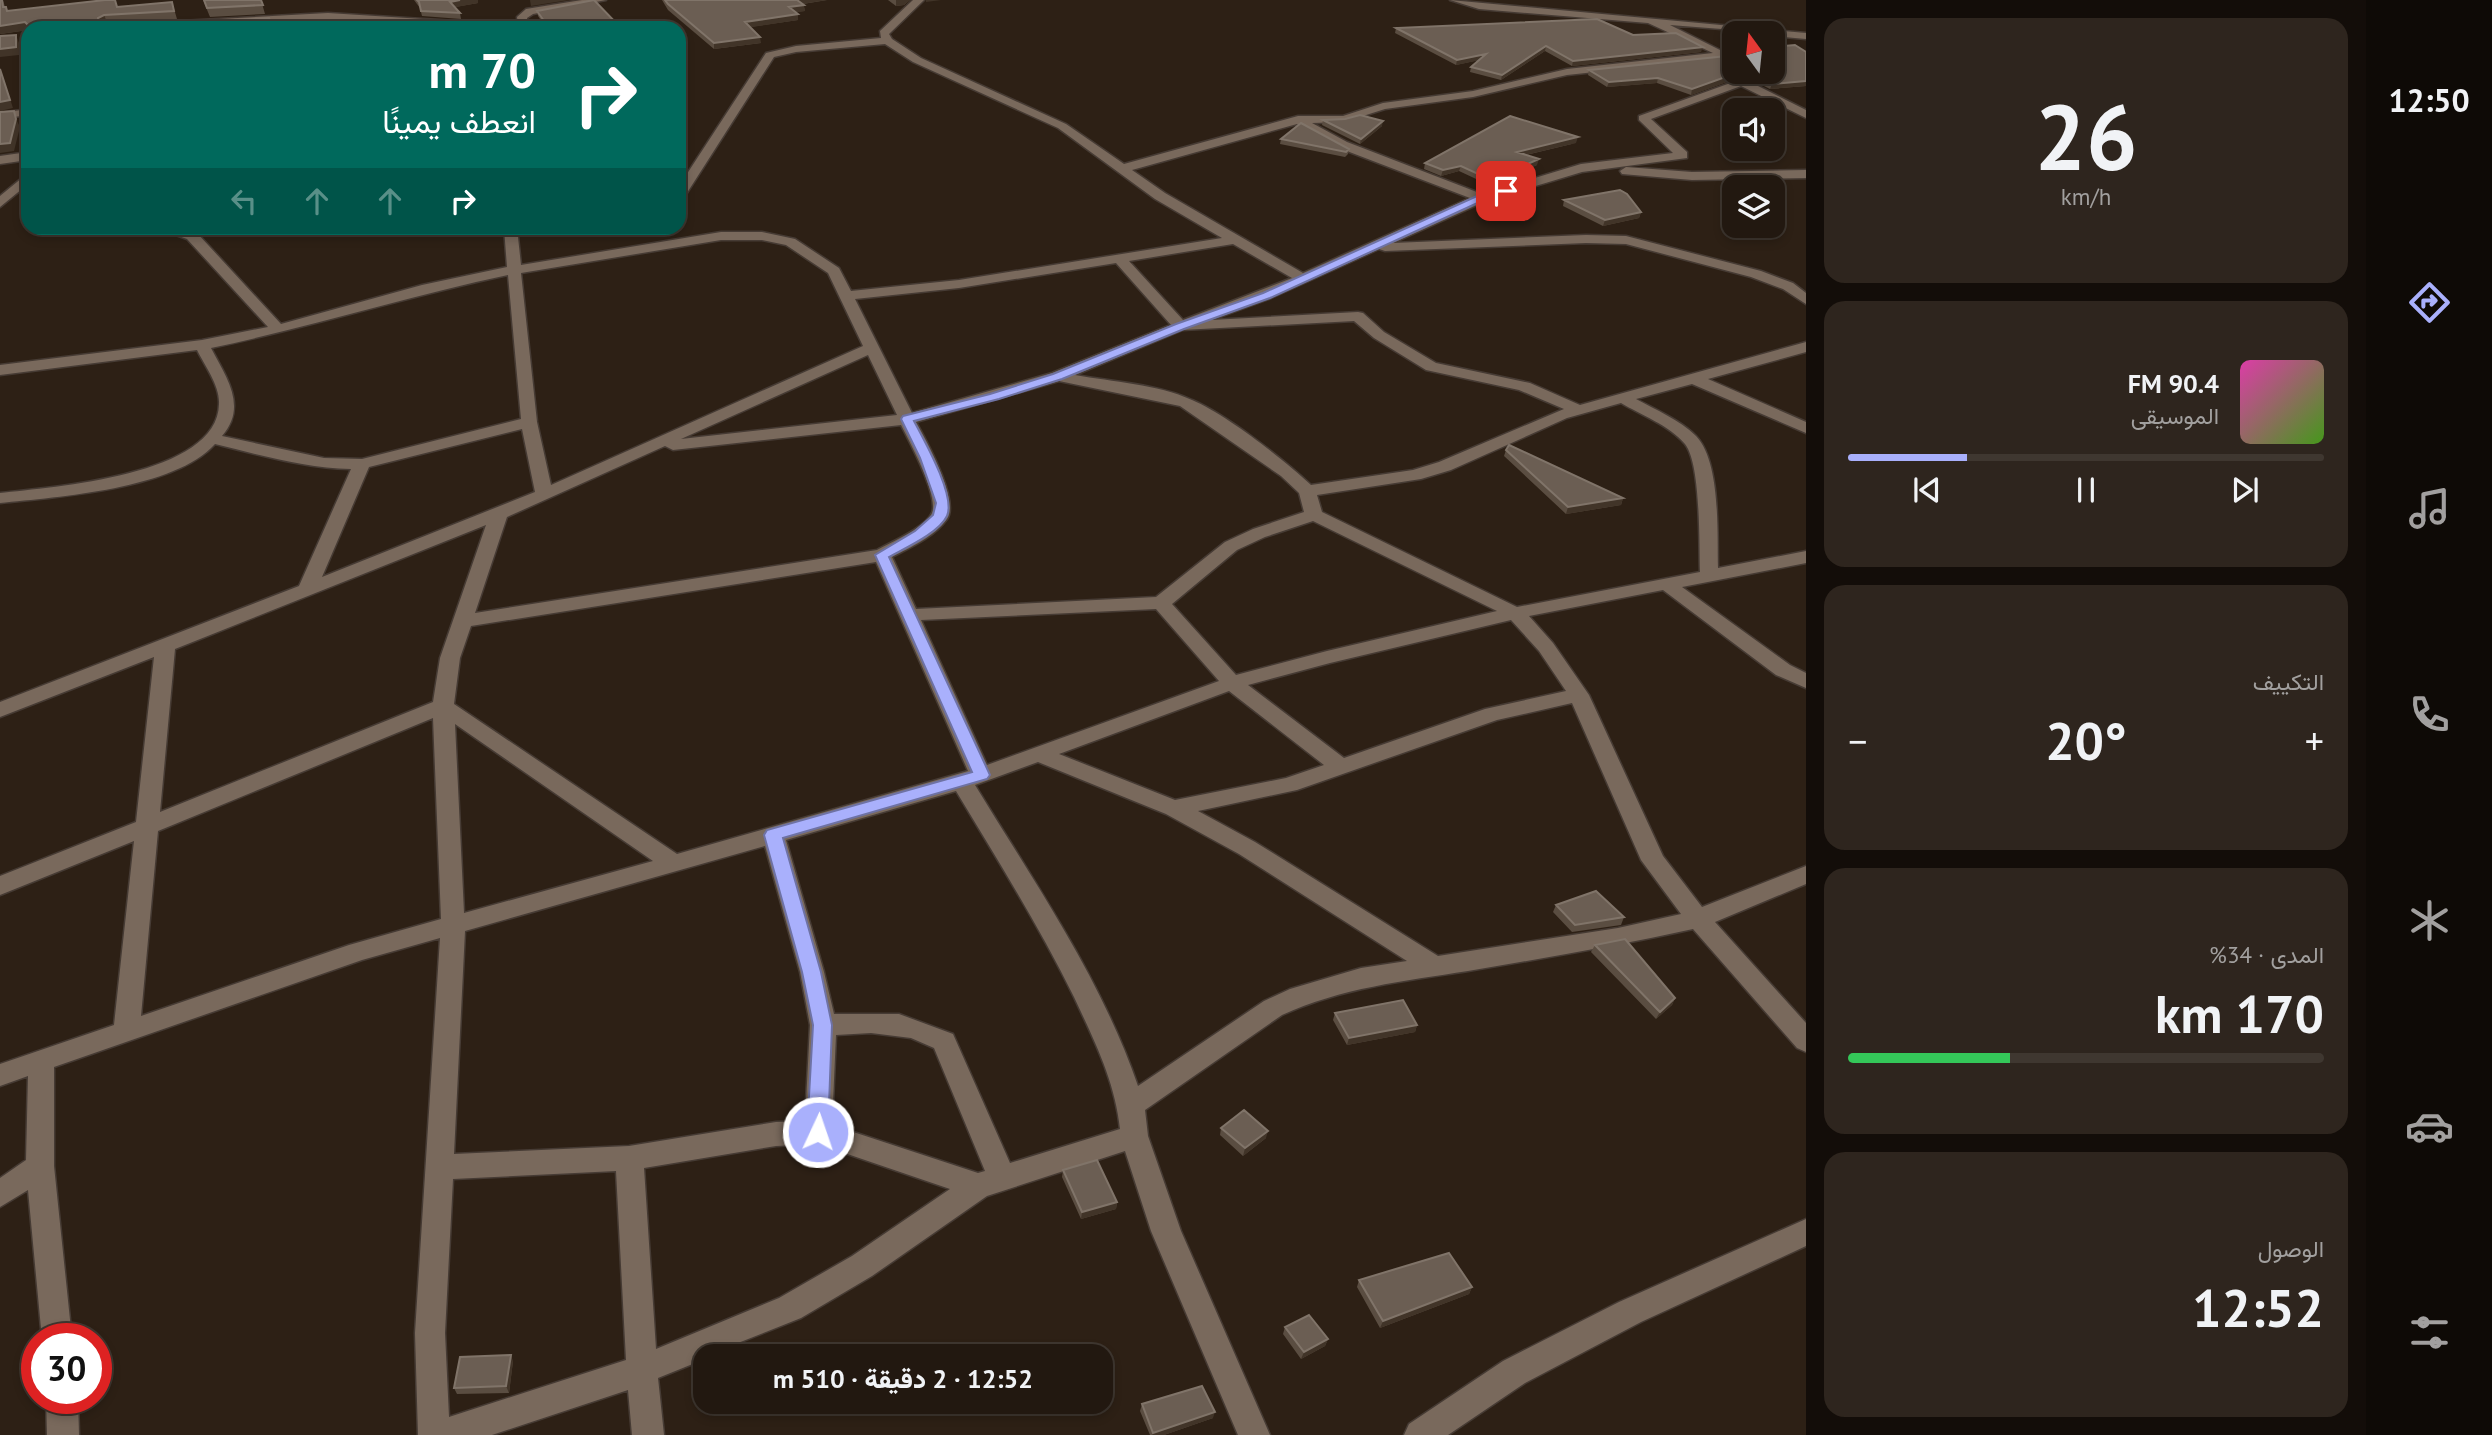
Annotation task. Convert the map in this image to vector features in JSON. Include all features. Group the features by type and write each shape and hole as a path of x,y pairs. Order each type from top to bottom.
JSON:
{"street":[{"path":"522,21 522,17 530,11 599,0"},
{"path":"919,0 884,33 887,41 917,60 1062,126 1121,169 1233,240 1303,279"},
{"path":"1455,0 1479,6 1806,36"},
{"path":"236,21 328,16 409,21"},
{"path":"1650,20 1722,54"},
{"path":"13,38 21,37"},
{"path":"686,185 770,55 787,50 887,41"},
{"path":"1121,169 1298,120 1344,119 1383,106 1473,94 1567,72 1722,55"},
{"path":"653,447 907,419 1058,376 1180,326 1266,295 1481,198 1581,168 1683,155 1643,118 1722,81"},
{"path":"1754,84 1806,115"},
{"path":"0,116 21,113"},
{"path":"1298,120 1343,145 1481,198"},
{"path":"0,160 21,157"},
{"path":"1581,168 1692,176 1806,174"},
{"path":"0,203 21,185"},
{"path":"189,235 278,329"},
{"path":"510,235 529,422 544,495"},
{"path":"657,247 662,235"},
{"path":"0,370 202,345 278,329 427,288 513,270 721,236 762,236 790,242 834,271 926,458 942,503 940,516 920,534 882,555 462,621"},
{"path":"1376,247 1586,239 1626,240 1756,274 1788,286 1806,300"},
{"path":"846,296 958,284 1233,240"},
{"path":"1119,258 1180,326"},
{"path":"1180,326 1358,316 1378,335 1431,366 1524,386 1579,410"},
{"path":"0,498 111,484 195,454 214,439 225,420 227,400 202,345"},
{"path":"1307,491 1415,475 1444,466 1549,420 1579,410 1806,347"},
{"path":"0,710 499,514 872,348"},
{"path":"1058,376 1163,396 1186,403 1287,472 1307,491 1314,515"},
{"path":"1692,378 1806,428"},
{"path":"1623,397 1686,437 1695,447 1706,503 1709,575"},
{"path":"214,439 324,463 362,464 529,422"},
{"path":"307,589 362,464"},
{"path":"435,1435 430,1333 453,925 443,706 450,657 499,514"},
{"path":"911,615 1161,603 1231,546 1259,533 1314,515 1516,613 1546,647 1579,695 1653,860 1698,919 1806,1041"},
{"path":"882,555 911,615 972,779 1113,1051 1131,1105 1134,1136 1166,1231 1254,1435"},
{"path":"0,1075 127,1029 358,952 972,779 1232,683 1326,657 1516,613 1806,557"},
{"path":"1665,583 1783,670 1806,681"},
{"path":"1161,603 1232,683 1340,766"},
{"path":"127,1029 165,645"},
{"path":"1174,808 1289,785 1492,714 1579,695"},
{"path":"0,886 443,706"},
{"path":"443,706 673,863"},
{"path":"1038,754 1174,808 1247,848 1434,966"},
{"path":"773,835 812,972 823,1025 818,1132"},
{"path":"1131,1105 1273,1007 1299,996 1362,978 1618,937 1698,919 1806,876"},
{"path":"823,1025 900,1022 925,1030 944,1041 990,1181"},
{"path":"41,1061 40,1166 55,1323"},
{"path":"439,1167 629,1158 776,1134 818,1132 990,1181"},
{"path":"443,1435 642,1370 790,1308 862,1266 990,1181 1134,1136"},
{"path":"629,1158 648,1435"},
{"path":"0,1194 40,1166"},
{"path":"1420,1435 1514,1372 1630,1312 1806,1232"},
{"path":"62,1414 64,1435"}],"building":[{"path":"0,0 7,11 115,0 117,7 172,2 174,11 104,15 98,18 99,21 21,21 0,26"},
{"path":"204,0 261,0 263,5 207,8"},
{"path":"417,0 460,0 450,2 460,13 421,11"},
{"path":"594,0 614,21 544,21 537,11"},
{"path":"665,0 797,0 804,5 789,7 798,14 745,22 760,37 714,43"},
{"path":"269,18 270,21 212,21"},
{"path":"1597,19 1633,35 1676,33 1703,47 1573,61 1546,46 1502,75 1471,67 1486,54 1457,60 1396,28"},
{"path":"16,35 16,47 0,49 0,36"},
{"path":"1795,45 1806,52 1806,81 1785,83 1785,46"},
{"path":"1722,57 1722,78 1692,89 1658,78 1609,82 1589,70"},
{"path":"0,69 10,100 0,102"},
{"path":"14,111 16,119 10,143 0,144 0,112"},
{"path":"1360,115 1383,121 1361,139 1323,120 1345,119"},
{"path":"1510,116 1578,137 1517,152 1539,159 1491,180 1461,166 1443,170 1425,163"},
{"path":"1301,123 1349,149 1346,152 1281,139"},
{"path":"1620,190 1627,194 1641,212 1605,220 1564,200"},
{"path":"1509,445 1623,498 1568,507 1506,450"},
{"path":"1596,891 1624,917 1575,925 1556,905"},
{"path":"1625,939 1675,998 1660,1012 1595,945"},
{"path":"1403,1000 1417,1025 1349,1038 1335,1013"},
{"path":"1244,1110 1268,1131 1245,1148 1221,1128"},
{"path":"1097,1160 1117,1202 1082,1212 1063,1170"},
{"path":"1449,1253 1472,1287 1383,1321 1359,1280"},
{"path":"1309,1315 1328,1339 1304,1352 1285,1327"},
{"path":"511,1355 506,1386 454,1388 460,1357"},
{"path":"1202,1386 1215,1412 1153,1433 1142,1404"}],"route":[{"path":"818,1132 823,1025 812,972 773,835 981,775 882,555 920,534 940,516 942,503 926,458 907,419 1058,376 1180,326 1266,295 1481,198 1506,191"}]}
